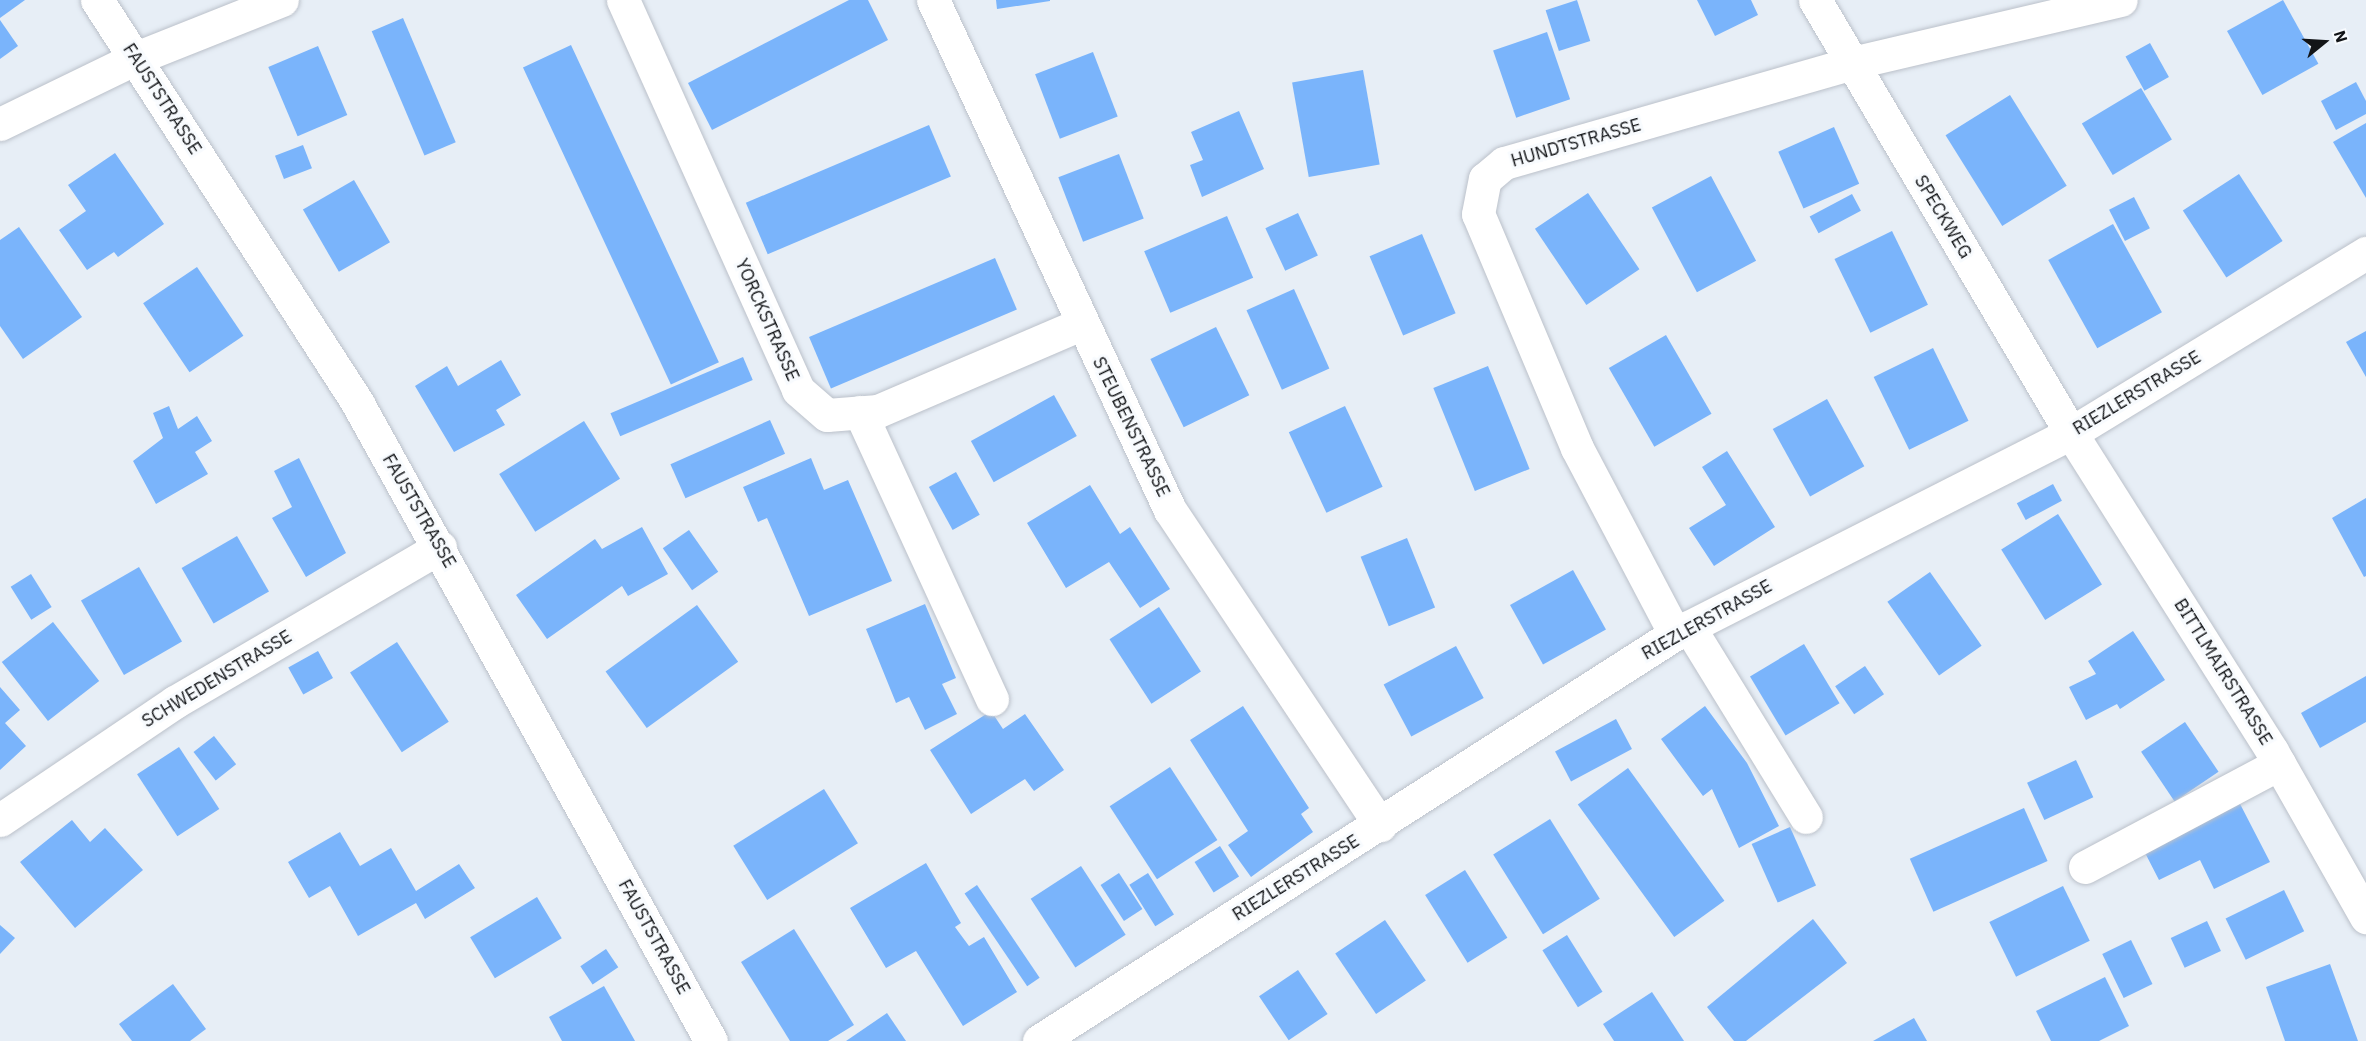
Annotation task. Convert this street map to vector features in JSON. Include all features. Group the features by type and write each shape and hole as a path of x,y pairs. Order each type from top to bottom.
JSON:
{"street":[{"name":"FAUSTSTRASSE","path":"97,0 358,404 440,547 711,1041"},
{"path":"0,124 136,58 282,0"},
{"name":"YORCKSTRASSE","path":"623,0 798,390 828,416 878,411 1081,324"},
{"name":"STEUBENSTRASSE","path":"933,0 1081,324 1170,510 1380,825"},
{"name":"SPECKWEG","path":"1815,0 2071,433"},
{"name":"HUNDTSTRASSE","path":"1806,818 1682,630 1577,448 1478,214 1485,179 1504,163 1852,63 2121,0"},
{"name":"RIEZLERSTRASSE","path":"1039,1041 1682,630 2071,433 2366,253"},
{"path":"860,412 992,699"},
{"name":"BITTLMAIRSTRASSE","path":"2071,433 2279,764 2366,917"},
{"name":"SCHWEDENSTRASSE","path":"0,820 175,702 440,547"},
{"path":"2085,867 2279,764"}],"building":[{"path":"0,0 25,0 0,18"},
{"path":"849,0 868,0 888,40 712,130 688,83"},
{"path":"996,0 1050,0 1050,1 997,9"},
{"path":"1577,0 1590,41 1559,51 1546,10"},
{"path":"1697,0 1751,0 1758,15 1715,36"},
{"path":"2283,0 2318,64 2262,95 2227,31"},
{"path":"403,18 456,142 424,156 372,31"},
{"path":"0,20 18,46 0,59"},
{"path":"1547,32 1570,99 1516,118 1493,51"},
{"path":"2150,43 2169,77 2144,91 2126,57"},
{"path":"571,45 719,362 671,385 523,67"},
{"path":"318,46 347,115 298,136 268,67"},
{"path":"1093,52 1118,116 1060,139 1035,74"},
{"path":"1363,70 1380,165 1309,177 1292,83"},
{"path":"2356,82 2366,101 2366,114 2336,130 2321,101"},
{"path":"2141,88 2172,139 2113,175 2082,124"},
{"path":"2010,95 2067,186 2002,226 1946,135"},
{"path":"1239,111 1264,169 1202,197 1190,165 1203,160 1191,132"},
{"path":"2366,123 2366,198 2333,142"},
{"path":"929,125 951,177 768,254 746,203"},
{"path":"1834,127 1859,184 1803,208 1778,152"},
{"path":"303,145 312,168 284,179 275,156"},
{"path":"115,153 164,224 118,257 114,252 87,270 59,230 86,211 68,185"},
{"path":"1119,154 1144,218 1083,242 1058,177"},
{"path":"2239,174 2283,241 2226,278 2183,210"},
{"path":"1711,176 1756,261 1697,292 1652,207"},
{"path":"354,180 390,242 339,272 303,210"},
{"path":"1588,193 1639,269 1586,305 1535,229"},
{"path":"1852,194 1861,211 1819,233 1810,217"},
{"path":"2134,197 2150,228 2125,241 2109,210"},
{"path":"1298,213 1318,256 1285,271 1265,228"},
{"path":"1227,216 1253,278 1170,313 1144,251"},
{"path":"2113,224 2162,312 2097,348 2048,260"},
{"path":"19,227 82,317 23,359 0,326 0,240"},
{"path":"1892,231 1928,305 1870,333 1834,259"},
{"path":"1422,234 1456,313 1403,335 1370,256"},
{"path":"995,258 1017,310 831,388 809,337"},
{"path":"197,267 243,336 190,372 143,303"},
{"path":"1294,289 1329,368 1282,390 1246,310"},
{"path":"1216,327 1249,395 1184,427 1150,359"},
{"path":"2366,331 2366,377 2346,342"},
{"path":"1666,335 1712,414 1654,447 1609,368"},
{"path":"1933,348 1969,421 1909,450 1874,377"},
{"path":"743,357 753,380 620,436 610,413"},
{"path":"501,360 521,395 496,410 505,425 454,452 415,386 447,366 458,386"},
{"path":"1488,366 1530,469 1475,491 1433,388"},
{"path":"1054,395 1077,436 994,482 971,441"},
{"path":"1827,399 1864,466 1810,496 1773,429"},
{"path":"169,406 178,429 197,416 212,441 195,452 208,474 156,504 133,461 163,438 153,413"},
{"path":"1345,406 1383,487 1326,513 1289,432"},
{"path":"770,420 785,454 685,498 670,464"},
{"path":"584,421 620,479 535,532 499,474"},
{"path":"1727,451 1775,527 1714,566 1689,528 1726,505 1702,467"},
{"path":"299,458 346,553 306,577 272,518 292,507 274,471"},
{"path":"811,458 824,490 848,480 892,581 809,616 767,518 758,522 743,487"},
{"path":"956,472 980,515 953,530 929,487"},
{"path":"2053,484 2062,501 2026,520 2017,503"},
{"path":"1090,485 1120,534 1130,527 1170,589 1140,608 1109,562 1066,588 1027,523"},
{"path":"2366,498 2366,576 2364,577 2332,518"},
{"path":"2058,514 2102,584 2045,620 2001,550"},
{"path":"642,527 668,574 628,596 622,586 547,639 516,595 595,539 602,549"},
{"path":"689,530 718,572 692,590 663,548"},
{"path":"237,536 269,591 214,623 182,568"},
{"path":"1407,538 1435,608 1389,626 1361,557"},
{"path":"139,567 182,641 124,675 81,600"},
{"path":"1573,570 1606,629 1543,664 1510,605"},
{"path":"1930,572 1982,646 1939,676 1887,602"},
{"path":"31,574 52,607 31,620 11,587"},
{"path":"925,604 956,678 942,684 957,714 925,730 909,697 896,703 866,629"},
{"path":"697,605 738,662 647,728 606,671"},
{"path":"1159,607 1201,672 1151,704 1110,639"},
{"path":"53,622 99,681 48,721 2,662"},
{"path":"2133,631 2165,680 2120,709 2117,704 2086,720 2069,687 2096,674 2088,661"},
{"path":"397,642 449,722 402,752 350,672"},
{"path":"1804,644 1840,703 1786,736 1750,676"},
{"path":"1456,646 1484,698 1411,737 1384,684"},
{"path":"318,651 333,678 303,695 288,667"},
{"path":"1865,666 1884,694 1854,714 1835,686"},
{"path":"2366,676 2366,722 2320,748 2301,713"},
{"path":"0,687 20,710 5,723 26,746 0,770"},
{"path":"1243,706 1309,808 1301,814 1313,832 1251,877 1228,845 1248,831 1190,740"},
{"path":"1705,706 1747,763 1779,826 1739,848 1712,789 1703,796 1661,739"},
{"path":"991,711 1003,729 1025,714 1064,770 1034,791 1025,779 971,814 930,750"},
{"path":"1616,719 1632,749 1571,781 1555,751"},
{"path":"2185,722 2219,772 2175,801 2141,752"},
{"path":"214,736 236,764 216,780 194,752"},
{"path":"179,747 219,809 177,836 137,774"},
{"path":"2076,760 2093,797 2044,820 2027,783"},
{"path":"1170,767 1217,840 1157,879 1110,806"},
{"path":"1628,768 1724,901 1674,937 1578,804"},
{"path":"824,789 858,843 767,900 733,846"},
{"path":"2238,800 2270,862 2214,889 2200,860 2159,880 2142,847"},
{"path":"2024,808 2048,861 1933,912 1910,859"},
{"path":"1550,819 1600,899 1543,934 1493,855"},
{"path":"72,820 90,842 105,828 143,870 75,928 20,862"},
{"path":"1790,827 1816,885 1778,903 1752,844"},
{"path":"340,832 360,866 391,848 416,891 459,864 475,888 425,919 416,903 358,936 330,886 309,898 288,862"},
{"path":"1220,846 1239,877 1214,892 1195,862"},
{"path":"926,863 961,923 955,927 969,946 984,937 1017,992 963,1026 916,951 886,968 850,908"},
{"path":"1081,866 1126,935 1075,967 1031,899"},
{"path":"1465,870 1507,938 1468,963 1425,895"},
{"path":"1119,873 1142,909 1124,921 1101,885"},
{"path":"1148,873 1174,915 1155,926 1129,885"},
{"path":"977,885 1040,978 1027,986 965,893"},
{"path":"2063,886 2090,941 2016,977 1989,922"},
{"path":"2284,890 2304,931 2246,960 2226,918"},
{"path":"537,897 562,938 495,978 470,937"},
{"path":"1813,919 1847,963 1746,1041 1734,1041 1707,1007"},
{"path":"1385,920 1426,981 1376,1014 1335,954"},
{"path":"2207,921 2221,951 2185,968 2171,938"},
{"path":"0,925 15,938 0,954"},
{"path":"794,929 854,1025 828,1041 790,1041 741,962"},
{"path":"1567,935 1603,992 1578,1007 1542,950"},
{"path":"2131,940 2152,984 2124,998 2102,954"},
{"path":"606,949 618,967 593,985 580,966"},
{"path":"2330,964 2358,1041 2285,1041 2266,987"},
{"path":"1298,970 1328,1014 1289,1040 1259,996"},
{"path":"2105,977 2129,1026 2099,1041 2051,1041 2036,1011"},
{"path":"173,984 206,1029 190,1041 132,1041 119,1024"},
{"path":"604,986 635,1041 562,1041 549,1017"},
{"path":"1652,992 1684,1041 1614,1041 1603,1024"},
{"path":"887,1013 906,1041 846,1041"},
{"path":"1914,1018 1927,1041 1873,1041"}]}
